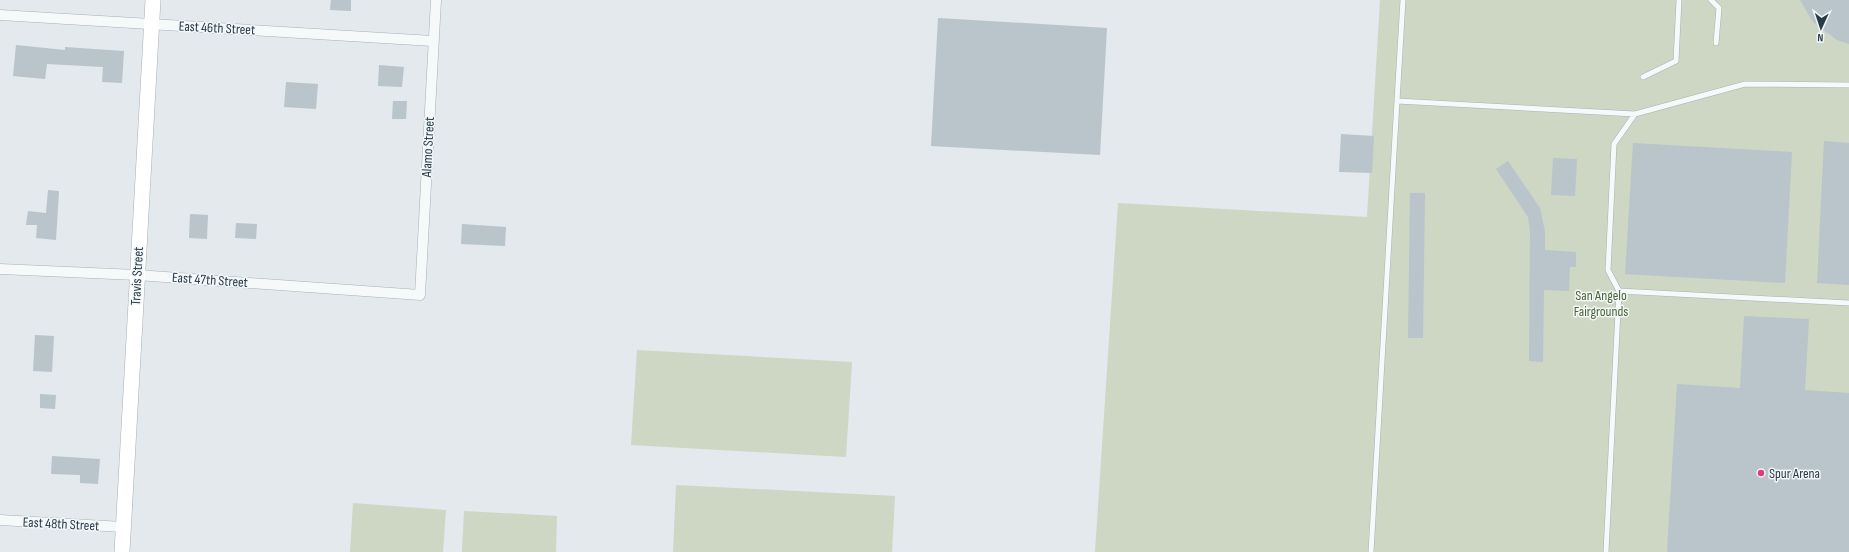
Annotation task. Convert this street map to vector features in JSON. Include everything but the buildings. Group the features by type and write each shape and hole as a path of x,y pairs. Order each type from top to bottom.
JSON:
{"street":[{"name":"Travis Street","path":"122,552 153,0"},
{"name":"Alamo Street","path":"420,295 436,0"},
{"name":"East 46th Street","path":"0,15 433,40"},
{"name":"East 47th Street","path":"0,269 137,275 420,295"},
{"name":"East 48th Street","path":"0,520 123,528"}],"lane":[{"path":"1371,552 1403,0"},
{"path":"1643,77 1676,61 1679,0"},
{"path":"1712,0 1719,8 1716,43"},
{"path":"1397,101 1635,114 1745,84 1849,85"},
{"path":"1606,552 1619,291 1608,270 1614,144 1635,114"},
{"path":"1619,291 1849,303"}],"green space":[{"name":"San Angelo Fairgrounds","path":"1380,0 1849,0 1849,552 1095,552 1118,203 1367,217"},
{"path":"637,350 852,362 846,457 631,445"},
{"path":"676,485 895,496 892,552 673,552"},
{"path":"353,503 446,510 443,552 350,552"},
{"path":"464,511 557,516 556,552 462,552"}],"place":[{"name":"Spur Arena","path":"1761,473"}]}
